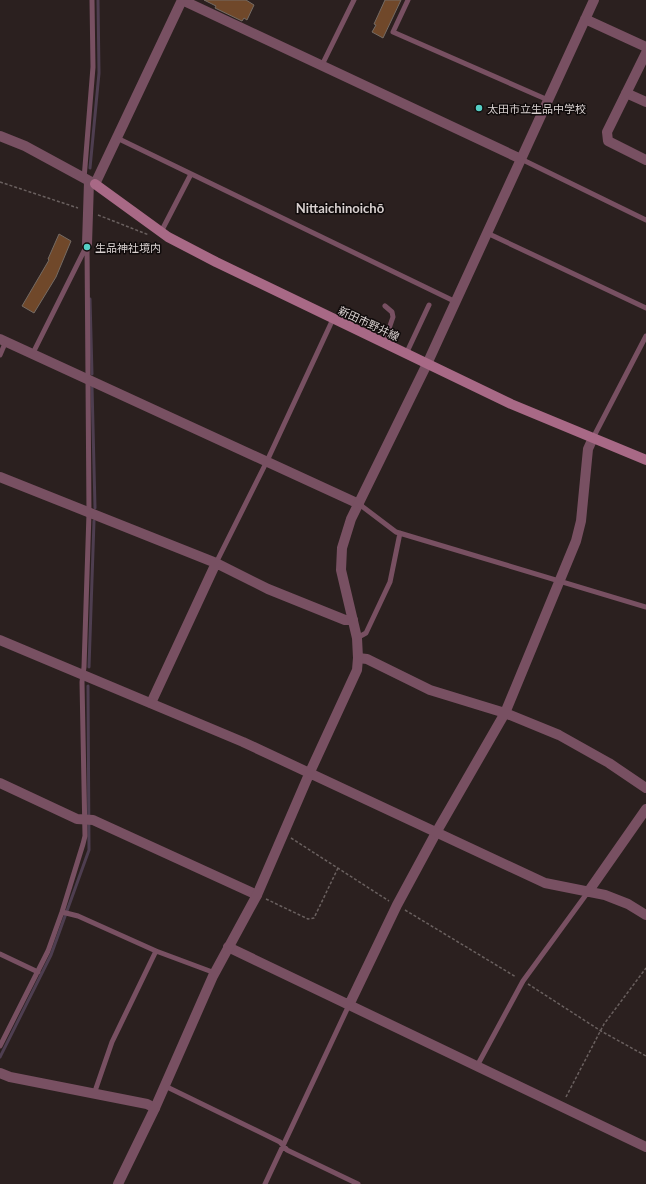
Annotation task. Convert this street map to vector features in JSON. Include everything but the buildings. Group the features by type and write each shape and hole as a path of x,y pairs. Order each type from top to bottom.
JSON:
{"main road":[{"name":"新田市野井線","path":"89,182 161,232 216,262 511,404 646,460"}],"street":[{"path":"88,244 89,182 117,138 182,0 521,159"},
{"path":"118,1184 155,1108 215,973 257,894 310,772 357,670 357,638 341,570 342,548 351,519 427,364 594,0"},
{"path":"585,19 646,47"},
{"path":"646,53 607,132 608,141 646,160"},
{"path":"626,93 646,102"},
{"path":"0,136 25,146 89,182"},
{"path":"3,340 359,504"},
{"path":"349,1005 397,905 437,831 505,714 576,541 581,521 588,449 592,438"},
{"path":"0,477 216,563 268,589 345,620 353,620"},
{"path":"151,703 216,563"},
{"path":"0,640 243,742 437,831 545,883 618,899 646,915"},
{"path":"358,658 367,659 430,690 505,714 559,735 609,763 646,788"},
{"path":"0,783 77,819 89,820 257,894"},
{"path":"588,892 646,809"},
{"path":"228,947 646,1147"},
{"path":"0,1073 10,1077 147,1104 155,1108"}],"lane":[{"path":"89,182 93,67 92,0"},
{"path":"322,65 354,0"},
{"path":"408,0 393,32 548,100"},
{"path":"117,138 456,302"},
{"path":"521,159 646,220"},
{"path":"161,232 191,174"},
{"path":"488,233 646,308"},
{"path":"33,353 88,244"},
{"path":"0,1046 48,951 62,912 89,820 83,674 89,513 88,244"},
{"path":"406,354 429,305"},
{"path":"384,343 394,318 392,312 385,306"},
{"path":"216,563 267,461 333,319"},
{"path":"592,438 646,336"},
{"path":"0,355 3,340"},
{"path":"359,504 400,533 561,580 646,607"},
{"path":"357,638 366,633 390,582 400,533"},
{"path":"477,1066 523,981 588,892"},
{"path":"62,912 69,913 156,951 215,973"},
{"path":"94,1094 112,1042 156,951"},
{"path":"0,954 38,972"},
{"path":"265,1184 349,1005"},
{"path":"165,1086 280,1142 287,1150 358,1184"}],"path":[{"path":"283,833 397,905 523,981 601,1031 646,1056"},
{"path":"257,894 308,919 314,918 338,868"},
{"path":"561,1106 601,1031 627,992 646,968"}],"waterway":[{"path":"90,168 99,73 98,0"},
{"path":"90,299 92,374"},
{"path":"92,386 95,508"},
{"path":"89,667 94,521"},
{"path":"0,1057 51,955 89,850 88,686"}],"place":[{"name":"太田市立生品中学校","path":"479,108"},
{"name":"生品神社境内","path":"87,247"}],"district":[{"name":"Nittaichinoichō","path":"340,208"}]}
